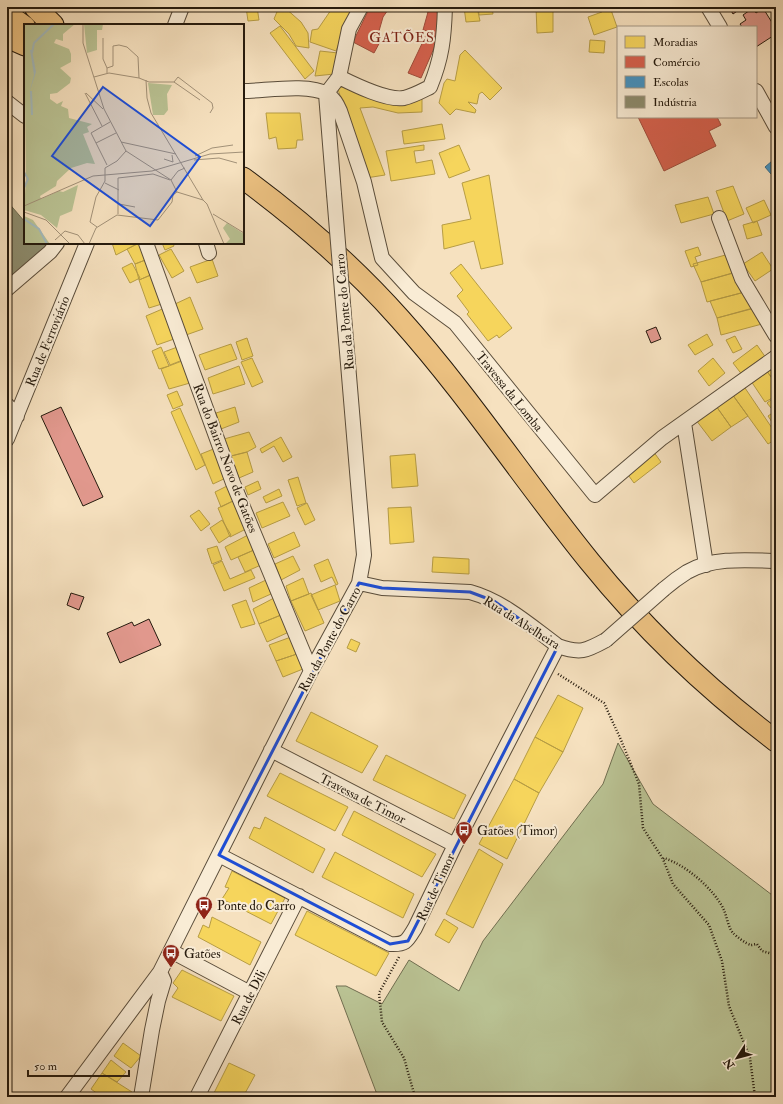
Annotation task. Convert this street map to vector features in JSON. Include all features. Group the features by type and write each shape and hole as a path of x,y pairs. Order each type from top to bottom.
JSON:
{"highway":[{"path":"35,7 52,24"},
{"path":"7,14 24,26"},
{"path":"7,37 24,46"},
{"path":"244,179 299,221 331,249 404,323 454,382 590,562 629,607 693,673 750,722 776,742"}],"street":[{"path":"175,24 182,7"},
{"path":"244,91 310,88 326,94 339,77 349,29 361,7"},
{"path":"339,77 363,88 384,95 403,98 416,94 430,87 438,66 444,36 445,7"},
{"path":"708,7 719,26"},
{"path":"757,93 776,127"},
{"name":"Rua da Ponte do Carro","path":"67,1097 160,972 311,671 359,583 364,555 326,94"},
{"name":"Travessa da Lomba","path":"326,94 335,100 340,111 364,182 382,258 414,292 455,323 595,495 662,438 776,357"},
{"path":"7,102 24,115"},
{"path":"719,218 742,279 776,336"},
{"path":"7,289 50,252 56,244"},
{"name":"Rua de Ferroviário","path":"7,439 87,244"},
{"name":"Rua do Bairro Novo de Gatões","path":"146,244 233,483 311,671"},
{"path":"7,405 16,416"},
{"path":"684,423 706,565"},
{"name":"Rua da Abelheira","path":"359,583 382,588 470,592 494,601 558,646 568,650 579,651 590,649 606,640 664,589 688,572 706,565 729,560 776,560"},
{"name":"Rua de Timor","path":"408,941 455,845 558,646"},
{"name":"Travessa de Timor","path":"272,750 455,845"},
{"path":"219,855 390,944 398,944 408,941"},
{"name":"Rua de Dili","path":"197,1097 299,896"},
{"path":"171,950 250,993"},
{"path":"141,1097 152,1030 164,981 160,972"}],"path":[{"path":"547,667 604,703 622,740 639,784 642,828 663,859 673,884 709,925 722,961 729,1006 750,1058 755,1097"},
{"path":"663,859 668,859 689,872 716,898 724,909 733,933 750,945 757,944 762,951 776,955"},
{"path":"408,941 379,993 382,1022 404,1058 415,1097"}],"highlighted area":[{"path":"359,583 382,588 470,592 494,601 558,646 408,941 390,944 219,855"}],"green space":[{"path":"618,743 653,804 776,898 776,1097 378,1097 336,986 346,986 382,1004 409,960 459,991 483,941 603,784"}],"building: Moradias":[{"path":"246,7 257,7 259,20 248,21"},
{"path":"279,7 284,7 301,22 308,33 309,48 296,46 289,34 274,19"},
{"path":"333,7 353,7 336,51 310,42 312,30 318,29"},
{"path":"464,7 477,7 480,21 466,22"},
{"path":"478,7 492,7 493,14 479,15"},
{"path":"536,7 553,7 553,32 537,33"},
{"path":"600,7 610,7 617,27 594,35 588,17 602,12"},
{"path":"280,26 314,71 305,79 270,33"},
{"path":"590,40 605,41 604,53 589,52"},
{"path":"465,50 502,88 490,100 482,92 479,94 477,104 468,102 476,110 475,113 456,109 450,115 439,103 444,83 447,79 455,81 460,55"},
{"path":"320,51 338,53 334,74 315,76"},
{"path":"337,86 401,101 422,95 422,112 398,113 373,107 360,108 385,175 366,178"},
{"path":"266,113 300,113 303,140 297,140 296,148 278,149 276,137 269,139"},
{"path":"442,124 445,139 404,144 402,131"},
{"path":"424,145 424,150 414,151 416,163 432,160 435,174 391,181 386,151"},
{"path":"459,145 470,170 449,178 439,153"},
{"path":"489,175 503,264 481,269 474,241 444,249 442,225 471,219 462,183"},
{"path":"733,186 744,214 727,221 716,191"},
{"path":"708,197 714,214 681,223 675,205"},
{"path":"764,200 771,215 753,223 746,208"},
{"path":"757,221 762,235 747,239 743,225"},
{"path":"112,244 137,244 116,255"},
{"path":"140,244 148,259 135,264 127,249"},
{"path":"162,244 173,244 174,246 165,250"},
{"path":"698,247 701,255 695,257 698,265 691,267 685,251"},
{"path":"171,249 184,271 172,278 159,255"},
{"path":"762,252 773,269 755,281 743,264"},
{"path":"729,254 736,272 701,282 693,264"},
{"path":"148,259 153,274 139,280 135,264"},
{"path":"212,259 218,276 197,283 190,267"},
{"path":"132,263 140,278 130,283 122,268"},
{"path":"461,264 512,328 499,338 497,335 488,341 467,314 469,312 457,296 463,290 450,273"},
{"path":"737,272 741,293 707,302 701,282"},
{"path":"153,274 165,303 149,308 139,280"},
{"path":"749,291 753,308 717,318 710,301"},
{"path":"190,297 203,329 186,335 175,304"},
{"path":"167,307 177,338 157,345 146,316"},
{"path":"755,308 762,324 721,335 717,318"},
{"path":"707,334 713,345 695,355 688,345"},
{"path":"735,336 742,349 733,353 726,340"},
{"path":"247,338 253,356 242,360 236,342"},
{"path":"231,344 237,359 205,370 199,355"},
{"path":"757,345 766,358 743,376 733,363"},
{"path":"180,346 185,359 170,365 164,352"},
{"path":"161,347 169,366 159,369 152,351"},
{"path":"252,358 263,382 252,387 241,362"},
{"path":"713,358 725,373 709,386 698,371"},
{"path":"182,361 190,383 169,389 161,369"},
{"path":"774,364 776,367 776,383 766,370"},
{"path":"239,366 245,384 213,394 208,378"},
{"path":"766,370 776,384 776,396 765,402 751,381"},
{"path":"743,385 776,434 776,439 768,444 732,394"},
{"path":"177,391 183,405 173,409 167,395"},
{"path":"732,394 748,416 731,427 716,406"},
{"path":"776,396 776,414 767,403"},
{"path":"716,406 731,427 712,441 696,420"},
{"path":"235,407 239,422 221,429 216,413"},
{"path":"180,408 205,465 196,470 171,412"},
{"path":"774,412 776,415 776,428 768,416"},
{"path":"249,432 256,447 247,452 231,456 224,439"},
{"path":"281,437 292,457 283,462 274,446 262,453 260,449"},
{"path":"216,448 228,477 213,484 201,454"},
{"path":"653,451 661,462 634,483 626,472"},
{"path":"247,452 253,472 239,478 231,456"},
{"path":"415,454 418,486 392,488 390,456"},
{"path":"298,477 306,503 297,506 288,480"},
{"path":"258,481 261,489 248,495 245,487"},
{"path":"229,485 235,500 221,507 215,492"},
{"path":"279,489 282,496 266,503 263,497"},
{"path":"235,500 246,529 230,537 218,508"},
{"path":"283,502 290,516 262,528 256,513"},
{"path":"307,503 315,520 305,525 297,508"},
{"path":"411,507 414,542 390,544 388,508"},
{"path":"199,510 210,524 201,531 190,516"},
{"path":"222,520 231,535 219,543 210,528"},
{"path":"294,532 300,546 274,558 268,544"},
{"path":"248,535 254,550 231,560 225,547"},
{"path":"217,546 222,560 212,564 207,549"},
{"path":"254,550 261,565 245,572 238,557"},
{"path":"293,556 300,570 281,580 275,564"},
{"path":"433,557 469,559 469,574 432,572"},
{"path":"328,559 338,584 336,585 332,577 321,582 314,565"},
{"path":"222,561 230,579 251,570 255,578 224,591 213,565"},
{"path":"303,578 309,594 291,601 286,586"},
{"path":"266,580 271,594 253,602 249,588"},
{"path":"335,585 340,601 318,610 311,595"},
{"path":"311,593 324,623 305,631 291,601"},
{"path":"274,598 281,615 259,624 253,609"},
{"path":"246,600 255,624 241,628 232,605"},
{"path":"281,615 289,632 267,642 259,624"},
{"path":"291,637 297,654 276,661 269,645"},
{"path":"351,639 360,643 356,652 347,648"},
{"path":"297,654 303,669 283,677 276,661"},
{"path":"558,695 583,708 563,752 535,737"},
{"path":"311,712 378,746 362,773 296,741"},
{"path":"535,737 563,752 539,793 514,779"},
{"path":"386,755 466,795 454,819 373,780"},
{"path":"280,773 348,807 335,831 267,796"},
{"path":"514,779 539,793 507,859 479,844"},
{"path":"354,811 436,854 422,877 342,835"},
{"path":"265,817 325,849 313,873 249,838 254,827 260,829"},
{"path":"479,849 503,864 473,928 446,914"},
{"path":"335,852 414,894 403,918 322,877"},
{"path":"232,871 285,898 271,924 222,899 229,888 225,887"},
{"path":"307,911 389,953 376,976 295,935"},
{"path":"212,917 261,942 250,965 198,937 203,925 209,928"},
{"path":"444,919 458,928 449,943 435,935"},
{"path":"182,970 234,996 221,1021 172,997 178,988 173,983"},
{"path":"123,1043 141,1056 131,1068 114,1056"},
{"path":"111,1060 126,1072 117,1082 102,1073"},
{"path":"229,1063 255,1075 243,1097 212,1097"},
{"path":"102,1073 132,1092 128,1097 102,1097 91,1089"}],"building: Comércio":[{"path":"370,7 390,7 383,17 377,38 381,40 374,53 353,42"},
{"path":"411,7 436,7 441,32 421,78 408,73 428,31 423,30 428,12"},
{"path":"638,118 718,118 721,125 709,131 716,146 664,171"}],"building: Escolas":[{"path":"772,161 776,166 776,170 771,174 765,167"}],"building: Indústria":[{"path":"7,201 24,221 24,244 44,244 47,247 7,282"}],"building: Outros":[{"path":"729,7 743,7 733,14"},
{"path":"753,8 756,13 763,8 776,29 776,34 757,46 757,26 741,26 740,24 746,20 743,15"},
{"path":"656,327 661,339 651,343 646,331"},
{"path":"61,407 103,497 83,506 41,416"},
{"path":"71,593 84,597 79,610 67,605"},
{"path":"149,619 161,645 120,663 107,633 132,622 134,626"}],"place":[{"name":"Gatões (Timor)","path":"464,845"},
{"name":"Ponte do Carro","path":"204,920"},
{"name":"Gatões","path":"171,968"}],"district":[{"name":"GATÕES","path":"402,37"}]}
